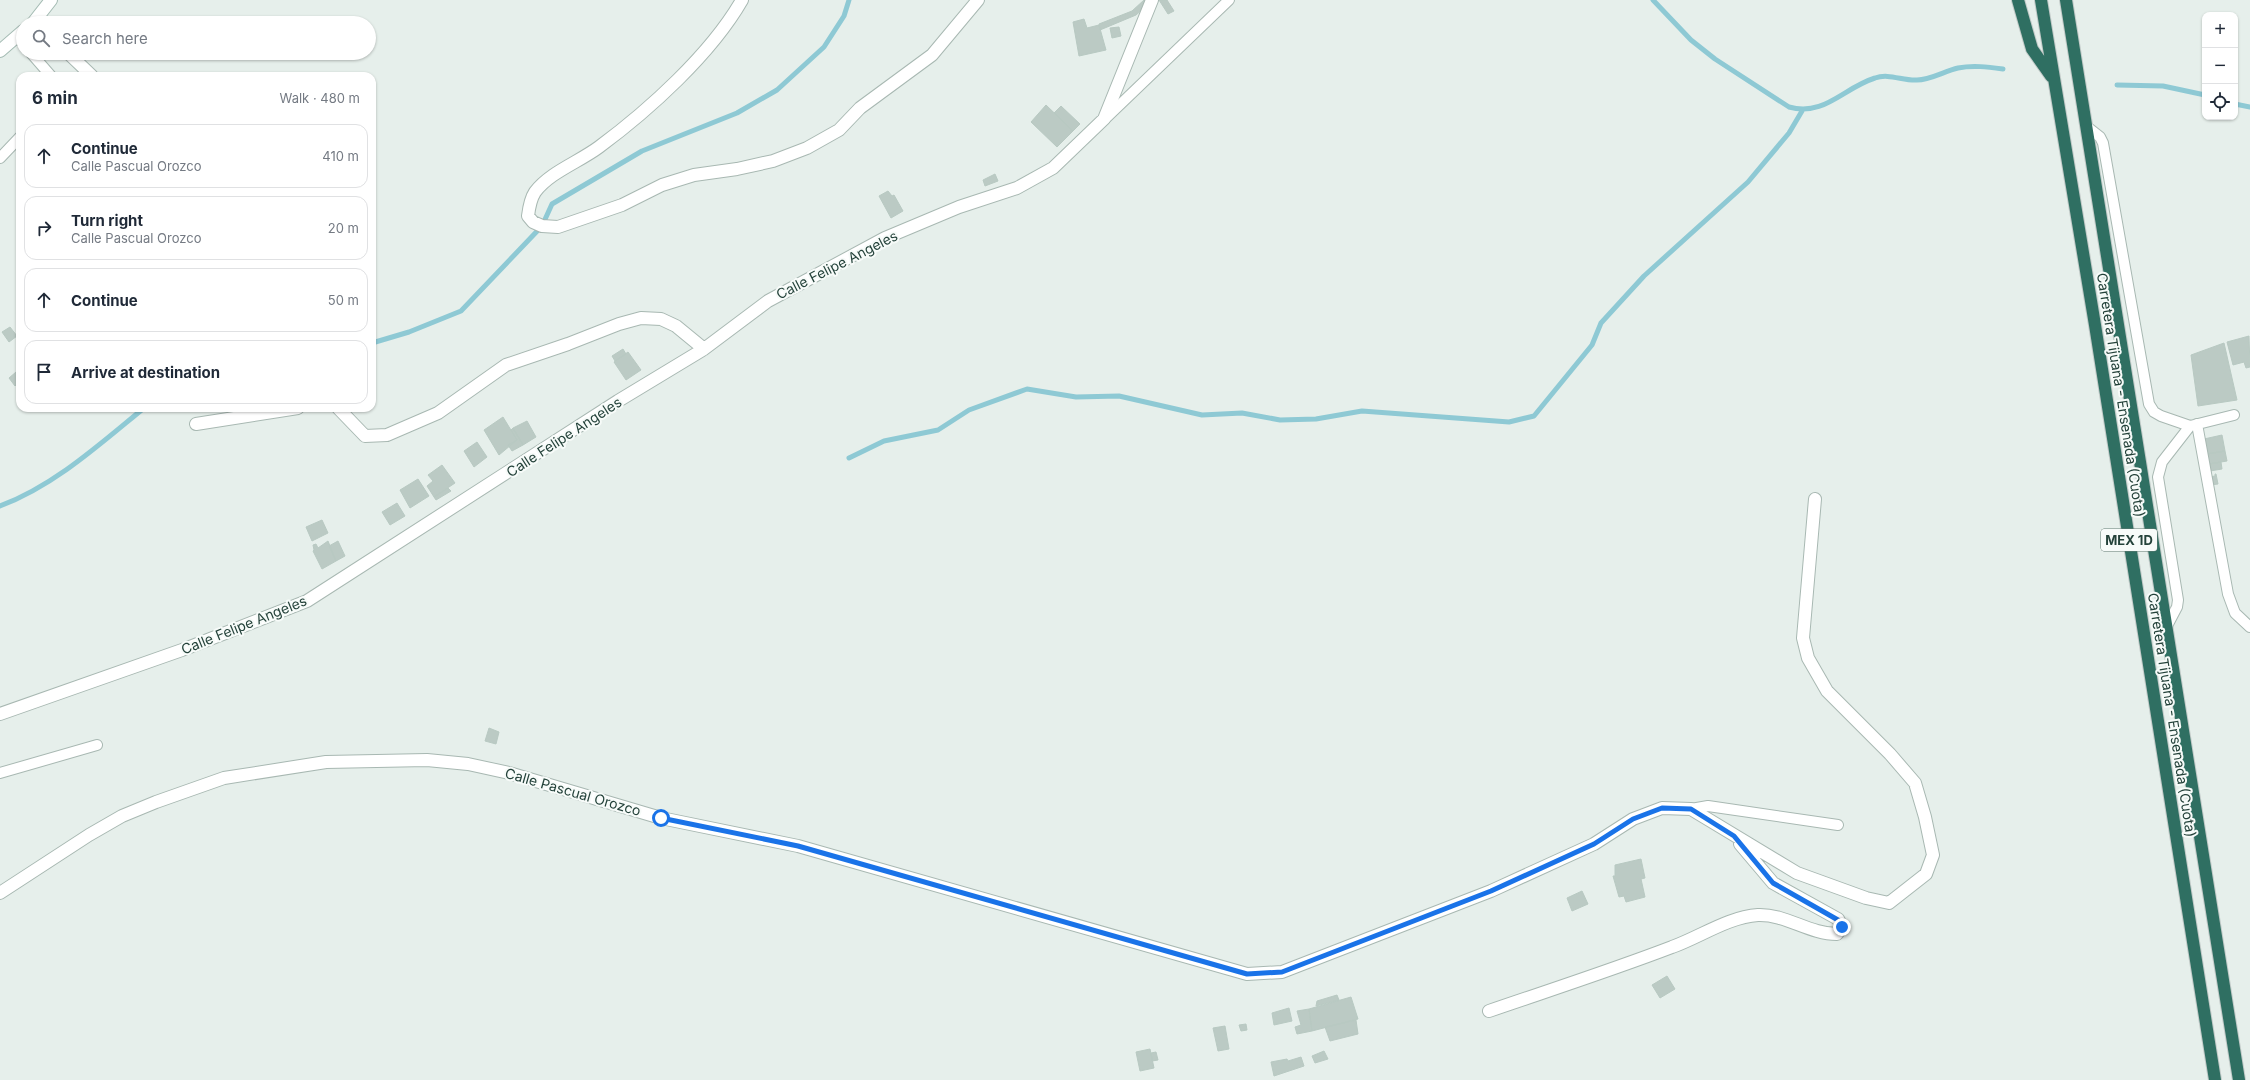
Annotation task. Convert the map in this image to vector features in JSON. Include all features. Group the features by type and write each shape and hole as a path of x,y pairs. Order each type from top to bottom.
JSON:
{"highway":[{"path":"2018,0 2032,49 2054,79"},
{"name":"Carretera Tijuana - Ensenada (Cuota)","path":"2041,0 2095,325 2215,1080"},
{"name":"Carretera Tijuana - Ensenada (Cuota)","path":"2066,0 2239,1080"}],"street":[{"path":"39,16 51,0"},
{"path":"742,0 710,45 665,91 627,125 598,148 550,178 535,193 528,216 533,222 542,226 558,227 622,206 662,185 681,179 773,161 807,148 839,130 860,108 932,55 978,0"},
{"path":"1104,119 1152,0"},
{"path":"0,51 16,40"},
{"path":"75,60 88,72"},
{"name":"Calle Felipe Angeles","path":"0,714 182,650 307,601 618,402 704,350 768,301 885,238 959,207 1017,188 1053,168 1104,119"},
{"path":"342,412 365,436 387,435 438,413 506,365 568,344 619,324 642,318 661,319 676,326 704,350"},
{"path":"196,424 272,412"},
{"path":"1691,809 1797,873 1866,898 1890,903 1926,874 1933,855 1925,817 1915,784 1890,754 1827,691 1808,658 1803,638 1815,499"},
{"name":"Calle Pascual Orozco","path":"0,893 89,835 122,816 156,802 224,778 326,762 427,760 468,764 509,772 661,818 798,846 1247,974 1282,972 1491,891 1594,844 1633,819 1662,808 1691,809"},
{"path":"1489,1012 1674,946 1732,921 1757,915 1778,917 1828,934 1837,934 1842,927 1838,920 1773,883 1734,836"}],"lane":[{"path":"1104,119 1229,0"},
{"path":"38,60 48,72"},
{"path":"2086,126 2100,137 2103,143 2149,404 2154,412 2161,416 2194,425 2234,415"},
{"path":"0,158 16,141"},
{"path":"2167,626 2178,607 2178,600 2158,477 2162,462 2194,425"},
{"path":"2194,425 2228,594 2235,613 2250,627"},
{"path":"0,773 97,745"},
{"path":"1691,809 1708,806 1838,825"}],"building":[{"path":"1144,0 1153,0 1136,15 1100,30 1099,24 1132,11"},
{"path":"1159,0 1167,0 1174,11 1168,14"},
{"path":"1084,19 1087,28 1099,25 1106,50 1079,56 1073,22"},
{"path":"1119,27 1121,36 1112,38 1110,28"},
{"path":"1046,105 1073,131 1057,147 1031,122"},
{"path":"1061,106 1080,124 1073,131 1054,113"},
{"path":"995,174 998,181 985,186 983,180"},
{"path":"888,191 892,196 894,195 903,211 891,218 879,196"},
{"path":"10,327 16,337 9,342 2,332"},
{"path":"2249,336 2250,367 2246,368 2244,362 2233,365 2227,342"},
{"path":"2224,343 2237,400 2198,406 2191,355"},
{"path":"623,349 626,354 615,361 612,356"},
{"path":"628,352 641,370 626,380 614,362"},
{"path":"16,372 15,386 9,378"},
{"path":"503,417 517,440 499,455 484,430"},
{"path":"527,421 536,437 523,445 513,428"},
{"path":"513,428 523,445 512,451 508,445 517,440 511,430"},
{"path":"2222,435 2225,451 2207,454 2204,439"},
{"path":"477,442 487,457 474,467 464,451"},
{"path":"2225,451 2227,461 2209,464 2207,454"},
{"path":"2221,462 2222,469 2210,471 2209,464"},
{"path":"442,465 455,483 434,497 427,486 433,481 428,475"},
{"path":"2215,474 2218,484 2210,485 2209,477 2215,476"},
{"path":"418,479 429,496 410,508 400,490"},
{"path":"448,488 451,491 436,500 434,497"},
{"path":"397,503 405,516 390,525 382,512"},
{"path":"322,520 328,533 312,541 306,527"},
{"path":"328,541 336,561 322,569 313,551 313,545 316,544 318,548"},
{"path":"338,541 345,556 336,561 329,546"},
{"path":"489,728 499,732 496,744 485,741"},
{"path":"1641,859 1645,878 1641,879 1645,897 1626,902 1624,896 1619,897 1613,876 1615,876 1615,865"},
{"path":"1582,891 1588,904 1572,911 1567,898"},
{"path":"1667,976 1675,989 1660,998 1652,985"},
{"path":"1337,995 1339,1000 1316,1006 1317,1001"},
{"path":"1351,997 1358,1019 1312,1031 1309,1009"},
{"path":"1289,1008 1292,1021 1274,1025 1272,1013"},
{"path":"1309,1009 1312,1031 1297,1034 1295,1027 1301,1025 1297,1011"},
{"path":"1356,1020 1358,1034 1330,1041 1325,1027"},
{"path":"1246,1024 1247,1030 1241,1031 1239,1025"},
{"path":"1225,1026 1229,1049 1218,1051 1213,1028"},
{"path":"1150,1049 1154,1068 1140,1071 1136,1052"},
{"path":"1324,1051 1328,1059 1315,1063 1312,1056"},
{"path":"1156,1052 1158,1060 1152,1061 1151,1053"},
{"path":"1301,1057 1304,1066 1274,1076 1271,1062 1287,1059 1288,1061"}],"waterway":[{"path":"376,342 409,332 461,311 542,226 552,204 642,151 737,113 777,90 824,47 844,16 849,0"},
{"path":"1653,0 1691,40 1715,59 1789,107 1801,109 1823,105 1853,88 1880,77 1886,76 1922,80 1953,69 1964,67 2003,69"},
{"path":"2117,85 2163,86 2202,94"},
{"path":"2238,105 2250,107"},
{"path":"849,458 884,441 938,430 969,410 1027,389 1076,397 1119,396 1202,415 1242,413 1280,420 1316,419 1362,411 1509,422 1534,416 1592,345 1601,323 1644,276 1748,182 1789,133 1802,111"},
{"path":"0,506 20,498 58,476 93,450 139,412"}],"route":[{"path":"661,818 798,846 1247,974 1282,972 1491,891 1594,844 1633,819 1662,808 1691,809 1734,836 1773,883 1838,920 1842,927"}]}
